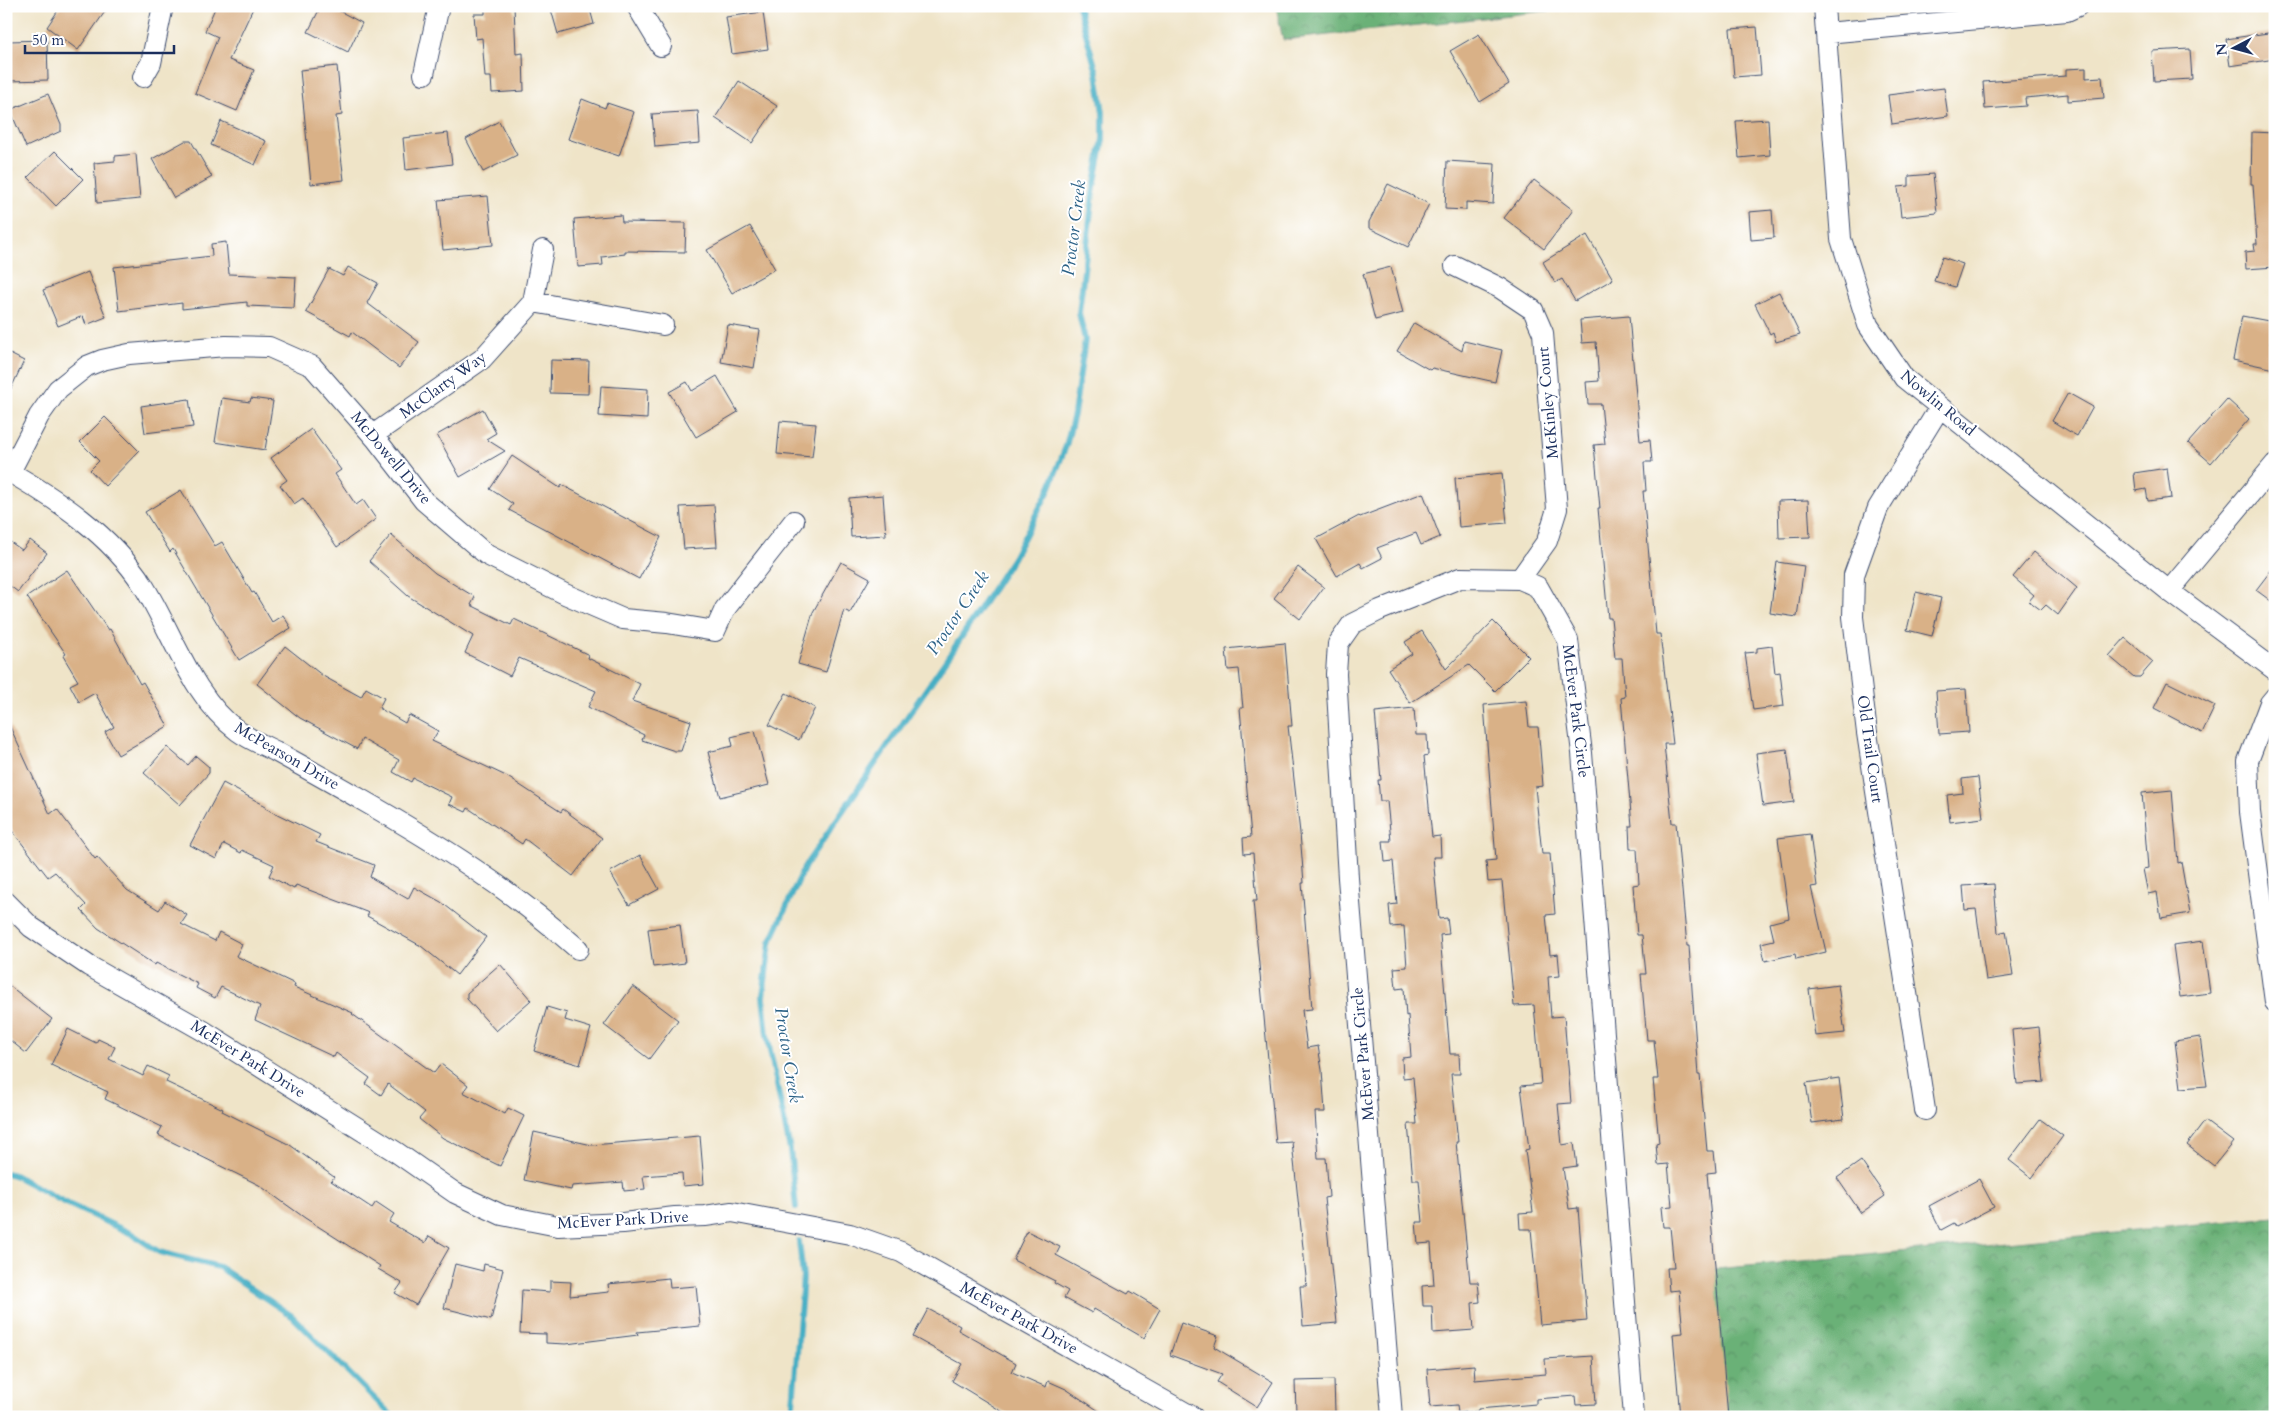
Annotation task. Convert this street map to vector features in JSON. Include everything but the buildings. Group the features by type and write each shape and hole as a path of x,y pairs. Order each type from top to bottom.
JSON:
{"street":[{"path":"143,77 151,63 163,6"},
{"path":"424,74 439,6"},
{"path":"637,6 661,46"},
{"name":"Nowlin Road","path":"1824,6 1841,239 1868,325 1904,378 2169,591 2275,670"},
{"path":"1826,33 2067,11 2078,6"},
{"path":"543,250 533,302 663,326"},
{"name":"McKinley Court","path":"1455,266 1500,288 1533,310 1543,333 1557,509 1547,541 1520,579"},
{"name":"McClarty Way","path":"373,435 482,359 533,302"},
{"name":"McDowell Drive","path":"8,471 39,416 58,389 87,366 102,360 129,354 226,346 269,347 312,366 373,435 424,501 487,555 565,594 623,619 667,623 715,631 725,608 794,521"},
{"name":"Old Trail Court","path":"1925,1110 1867,733 1853,617 1854,576 1878,508 1940,407"},
{"path":"2169,591 2275,464"},
{"name":"McPearson Drive","path":"8,471 36,488 82,521 117,550 143,585 197,684 216,710 238,731 362,800 469,864 550,924 578,949"},
{"name":"McEver Park Circle","path":"1392,1417 1348,878 1336,674 1338,644 1352,624 1380,610 1460,578 1520,579 1538,587 1568,640 1582,753 1634,1417"},
{"path":"2275,697 2270,703 2248,761 2250,812 2275,1002"},
{"name":"McEver Park Drive","path":"6,902 31,927 89,966 202,1030 396,1152 454,1193 502,1215 558,1226 622,1223 732,1212 850,1234 901,1252 1193,1417"}],"green space":[{"path":"1276,6 1573,6 1573,8 1283,40"},
{"path":"2275,1217 2275,1417 1701,1417 1694,1271"}],"waterway":[{"name":"Proctor Creek","path":"796,1207 790,1150 767,1035 763,996 770,943 805,866 951,653 1013,558 1048,492 1066,446 1074,414 1085,340 1079,313 1093,193 1103,139 1103,113 1097,73 1078,6"},
{"path":"6,1173 14,1175 64,1202 132,1234 159,1252 219,1267 292,1316 393,1417"},
{"name":"Proctor Creek","path":"792,1417 803,1277 799,1241"}]}
